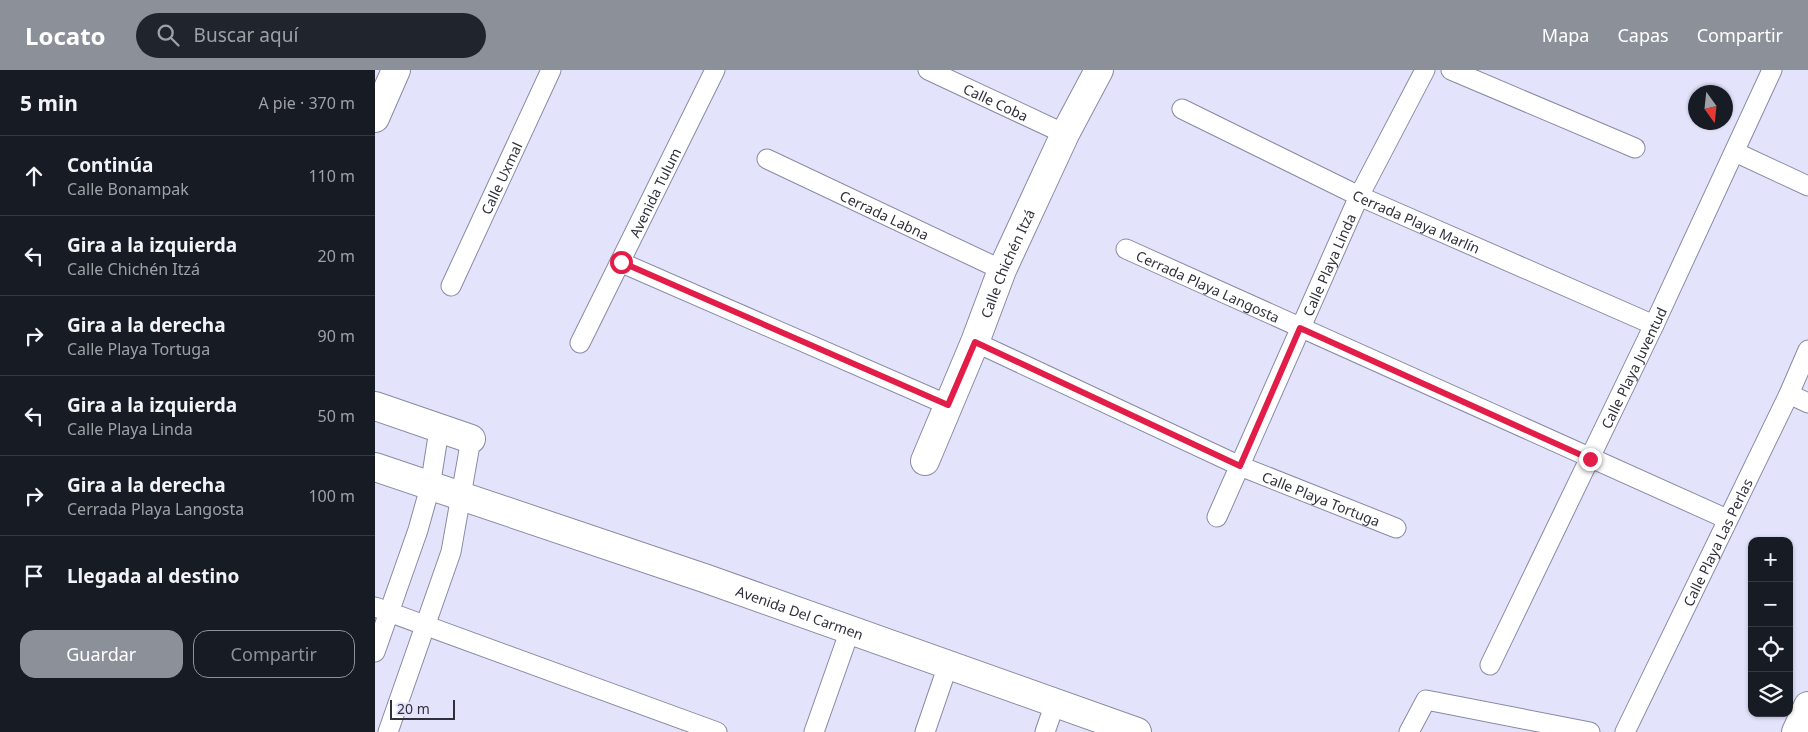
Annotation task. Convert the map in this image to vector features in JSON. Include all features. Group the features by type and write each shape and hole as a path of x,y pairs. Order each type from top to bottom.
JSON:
{"main road":[{"path":"375,118 396,70"},
{"name":"Calle Chichén Itzá","path":"925,461 975,342 1001,270 1065,134 1099,70"},
{"path":"375,406 471,440"},
{"name":"Avenida Del Carmen","path":"375,467 461,498 707,579 1137,732"},
{"path":"1797,732 1808,706"}],"street":[{"name":"Calle Uxmal","path":"451,286 551,70"},
{"name":"Avenida Tulum","path":"581,343 715,70"},
{"name":"Calle Coba","path":"928,70 1065,134"},
{"name":"Calle Playa Linda","path":"1217,517 1359,196 1425,70"},
{"path":"1451,70 1635,148"},
{"name":"Calle Playa Juventud","path":"1491,665 1654,325 1772,70"},
{"name":"Cerrada Playa Marlín","path":"1182,109 1359,196 1654,325"},
{"path":"1735,152 1808,186"},
{"name":"Cerrada Labna","path":"767,159 1001,270"},
{"name":"Cerrada Playa Langosta","path":"1126,249 1727,519"},
{"path":"621,262 948,405"},
{"name":"Calle Playa Tortuga","path":"975,342 1240,466 1396,528"},
{"name":"Calle Playa Las Perlas","path":"1625,732 1789,394 1808,350"},
{"path":"1789,394 1808,402"},
{"path":"375,652 382,610 419,530 439,430"},
{"path":"388,732 451,552 471,440"},
{"path":"382,610 717,732"},
{"path":"815,732 850,630"},
{"path":"925,732 948,665"},
{"path":"1409,732 1426,700 1590,732"},
{"path":"1045,732 1055,703"}],"route":[{"path":"621,262 948,405 975,342 1240,466 1300,328 1590,459"}]}
